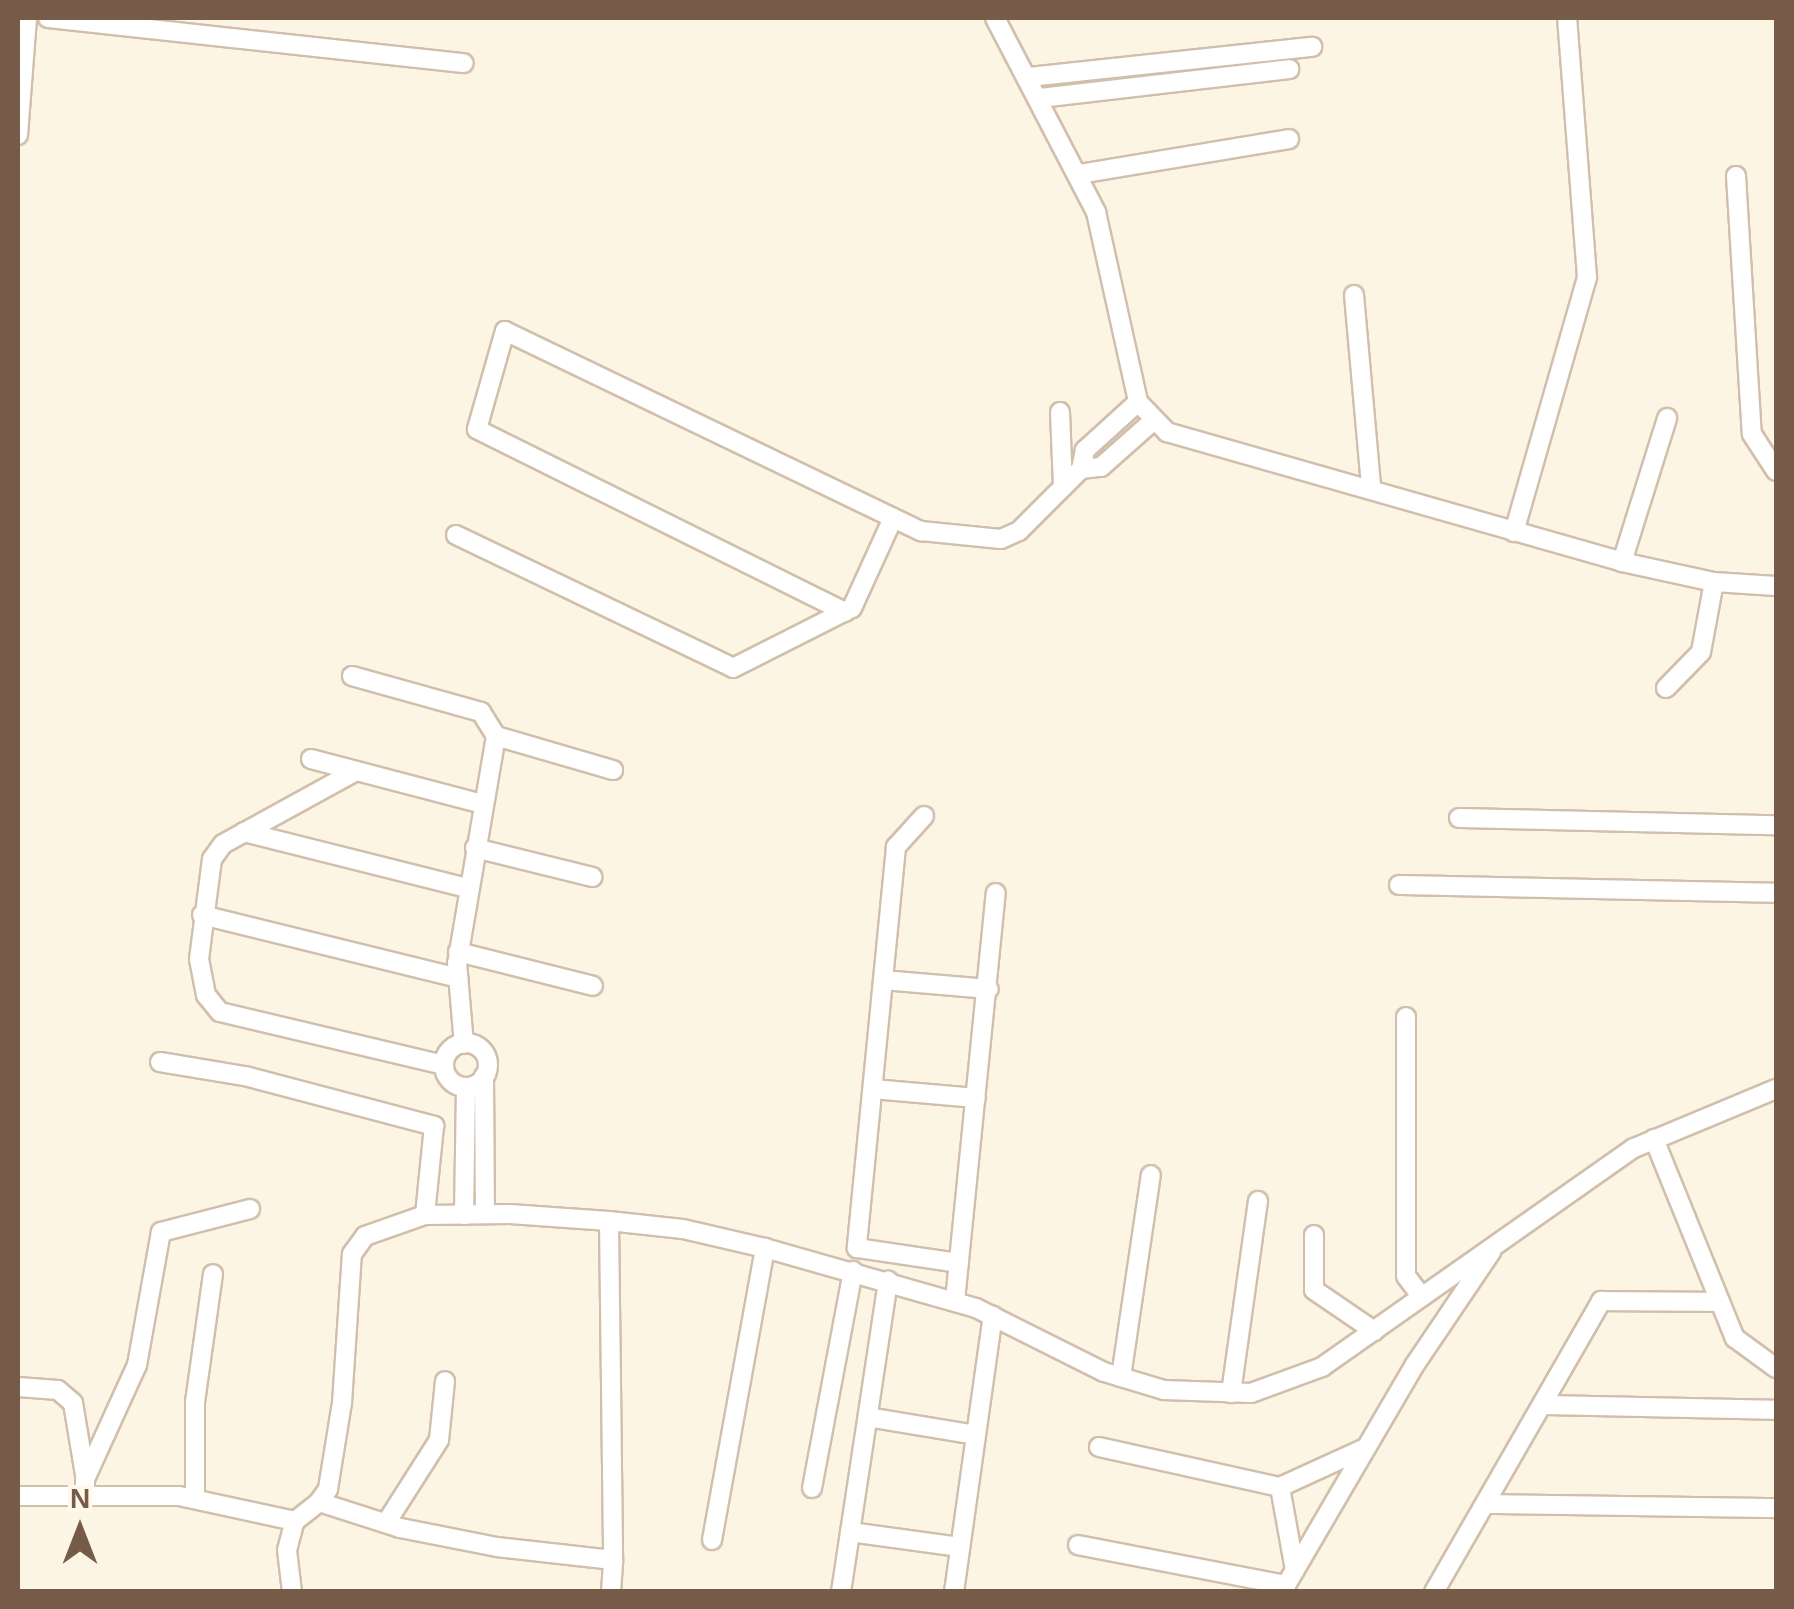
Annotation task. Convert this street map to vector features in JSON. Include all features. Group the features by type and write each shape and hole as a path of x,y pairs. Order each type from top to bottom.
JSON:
{"street":[{"path":"18,135 27,18"},
{"path":"48,18 464,63"},
{"path":"996,18 1080,174 1104,238 1138,402 1167,432 1371,486 1622,562 1714,582 1776,586"},
{"path":"1514,532 1586,277 1567,18"},
{"path":"1029,77 1312,47"},
{"path":"1040,98 1289,69"},
{"path":"1080,174 1289,139"},
{"path":"1736,176 1752,434 1776,471"},
{"path":"1354,295 1371,486"},
{"path":"845,612 477,429 505,331 921,531 1001,539 1019,531 1081,469 1085,450 1138,402"},
{"path":"1060,412 1064,486"},
{"path":"1622,562 1667,418"},
{"path":"1081,469 1101,467 1153,421"},
{"path":"456,535 733,668 852,608 894,518"},
{"path":"1666,688 1701,652 1714,582"},
{"path":"352,676 481,712 496,736 614,770"},
{"path":"464,1044 458,952 496,736"},
{"path":"311,760 483,804"},
{"path":"356,771 244,832 212,859 202,915 201,978 220,1012 444,1065"},
{"path":"924,816 896,847 857,1248 959,1263"},
{"path":"1459,818 1776,825"},
{"path":"244,832 467,888"},
{"path":"475,848 592,877"},
{"path":"1399,885 1776,893"},
{"path":"955,1302 996,893"},
{"path":"202,915 458,978"},
{"path":"458,952 593,986"},
{"path":"882,980 988,989"},
{"path":"1406,1016 1406,1276 1422,1297"},
{"path":"464,1044 448,1052 444,1065 453,1083 466,1087 484,1076"},
{"path":"464,1044 485,1055 485,1214"},
{"path":"160,1062 245,1076 434,1126 425,1216"},
{"path":"464,1214 466,1087"},
{"path":"873,1089 976,1098"},
{"path":"292,1592 286,1550 295,1521 320,1502 328,1489 342,1403 352,1254 365,1236 425,1216 464,1214 683,1229 888,1280 955,1302 1121,1377 1164,1390 1231,1394 1292,1382 1374,1331 1654,1139 1776,1089"},
{"path":"1654,1139 1742,1347 1776,1368"},
{"path":"1121,1377 1152,1175"},
{"path":"1231,1394 1258,1201"},
{"path":"85,1487 137,1365 161,1232 250,1209"},
{"path":"609,1221 611,1592"},
{"path":"1314,1235 1314,1290 1374,1331"},
{"path":"1288,1582 1366,1448 1494,1246"},
{"path":"712,1540 764,1248"},
{"path":"812,1488 853,1271"},
{"path":"195,1498 195,1402 213,1274"},
{"path":"841,1592 888,1280"},
{"path":"1434,1592 1488,1504 1601,1301 1720,1302"},
{"path":"954,1592 993,1316"},
{"path":"388,1520 439,1440 445,1381"},
{"path":"18,1387 58,1390 73,1403 85,1487"},
{"path":"1543,1405 1776,1410"},
{"path":"868,1416 976,1434"},
{"path":"1099,1447 1280,1487 1366,1448"},
{"path":"18,1496 85,1487 195,1498 295,1521"},
{"path":"1280,1487 1288,1582"},
{"path":"320,1502 497,1547 613,1560"},
{"path":"1488,1504 1776,1508"},
{"path":"850,1532 960,1547"},
{"path":"1078,1545 1288,1582"}]}
